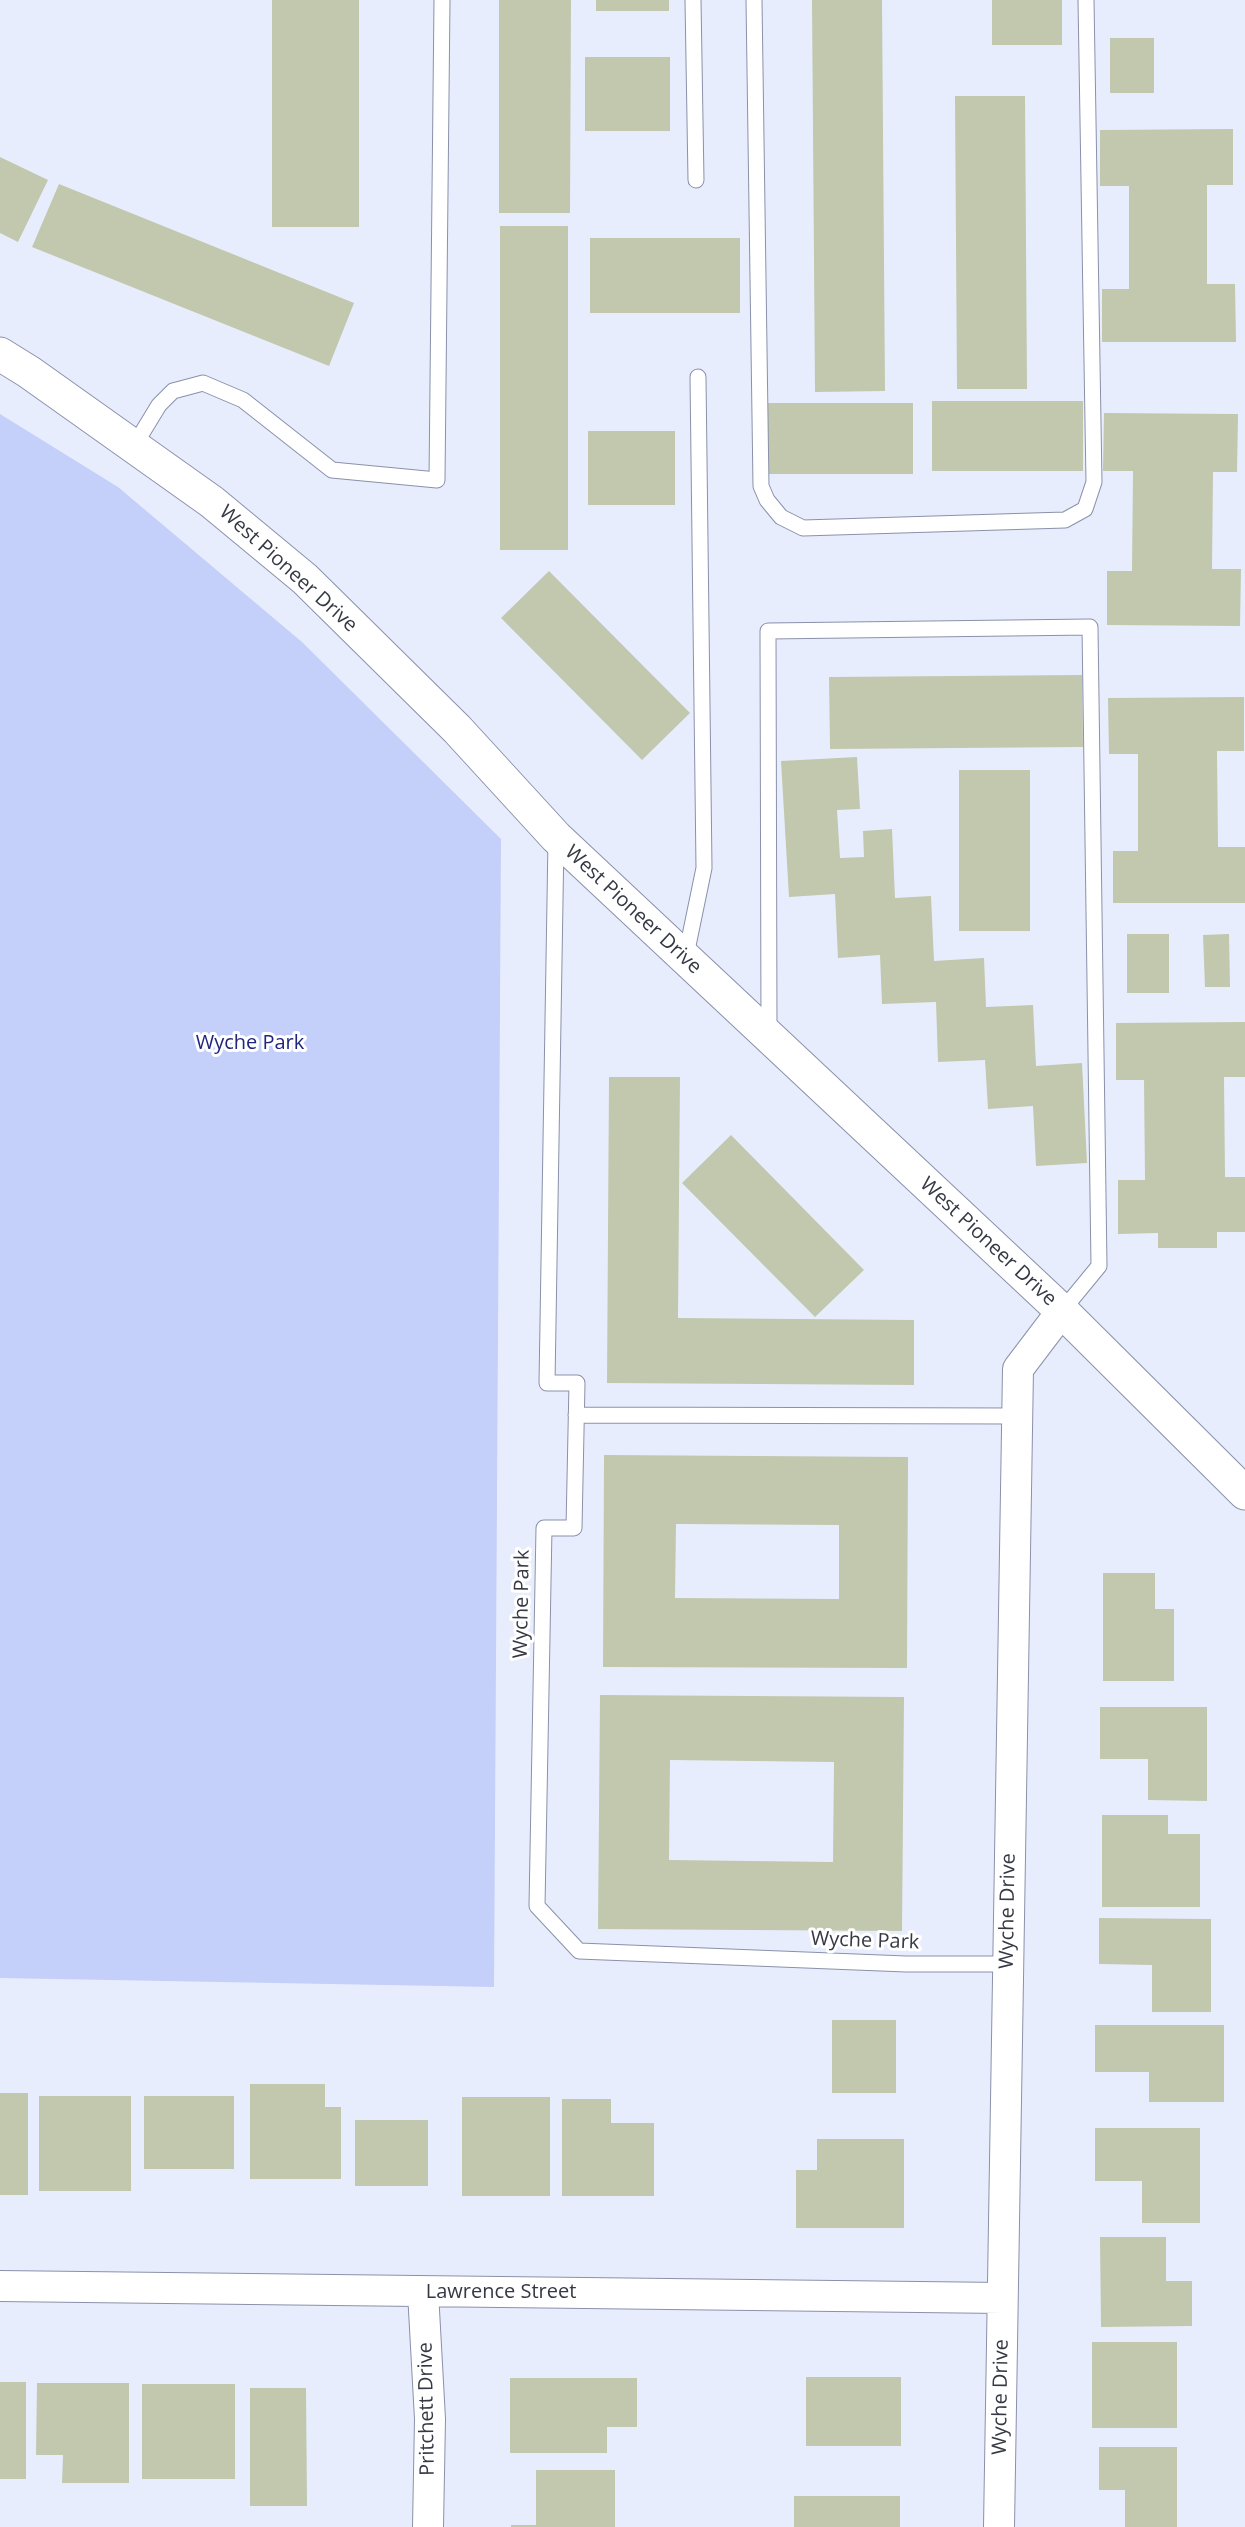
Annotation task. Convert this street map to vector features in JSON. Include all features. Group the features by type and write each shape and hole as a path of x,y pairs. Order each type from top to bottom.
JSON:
{"main road":[{"name":"West Pioneer Drive","path":"0,354 212,502 305,579 457,729 556,837 1062,1311 1245,1493"}],"street":[{"name":"Wyche Drive","path":"999,2527 1018,1369 1062,1311"},
{"name":"Lawrence Street","path":"0,2286 1002,2298"},
{"name":"Pritchett Drive","path":"423,2292 430,2419 428,2527"}],"lane":[{"path":"134,446 159,405 174,391 202,383 243,400 332,470 437,480 442,0"},
{"path":"693,0 696,180"},
{"path":"754,0 761,486 767,500 781,517 803,528 1065,519 1085,509 1094,482 1086,0"},
{"path":"685,960 704,868 698,377"},
{"path":"769,1037 768,631 1090,627 1099,1266 1062,1311"},
{"name":"Wyche Park","path":"556,837 547,1383 577,1383 574,1528 544,1528 537,1906 579,1951 906,1964 1007,1964"},
{"path":"576,1415 1017,1416"}],"green space":[{"name":"Wyche Park","path":"0,414 118,487 302,642 501,839 494,1987 0,1978"}],"building":[{"path":"272,0 359,0 359,227 272,227"},
{"path":"499,0 571,0 570,213 499,213"},
{"path":"596,0 669,0 669,11 596,11"},
{"path":"812,0 882,0 885,391 815,392"},
{"path":"992,0 1062,0 1062,45 992,45"},
{"path":"1110,38 1154,38 1154,93 1110,93"},
{"path":"585,57 670,57 670,131 585,131"},
{"path":"955,96 1025,96 1027,389 957,389"},
{"path":"1233,129 1233,185 1207,185 1207,284 1235,284 1236,342 1102,342 1102,289 1129,289 1129,186 1100,186 1100,130"},
{"path":"0,157 48,180 18,242 0,233"},
{"path":"59,184 354,303 329,366 32,247"},
{"path":"500,226 568,226 568,550 500,550"},
{"path":"590,238 740,238 740,313 590,313"},
{"path":"932,401 1083,401 1083,471 932,471"},
{"path":"763,403 913,403 913,474 763,474"},
{"path":"1104,413 1238,414 1237,472 1213,472 1212,569 1241,569 1240,626 1107,625 1107,571 1132,571 1133,471 1103,471"},
{"path":"588,431 675,431 675,505 588,505"},
{"path":"549,571 690,713 642,760 501,618"},
{"path":"1082,675 1083,747 830,749 829,677"},
{"path":"1244,697 1244,751 1217,751 1218,847 1245,847 1245,903 1113,903 1113,851 1138,851 1138,754 1109,754 1108,698"},
{"path":"857,757 860,809 837,810 840,858 864,857 863,831 892,829 895,898 931,896 934,961 984,958 986,1007 1033,1005 1036,1066 1082,1063 1087,1163 1036,1166 1033,1106 988,1109 985,1060 938,1062 936,1002 882,1004 880,955 838,958 835,894 789,897 781,761"},
{"path":"959,770 1030,770 1030,931 959,931"},
{"path":"1127,934 1169,934 1169,993 1127,993"},
{"path":"1229,934 1230,987 1205,987 1203,935"},
{"path":"1245,1022 1245,1077 1224,1077 1225,1177 1245,1177 1245,1232 1217,1232 1217,1248 1158,1248 1158,1233 1118,1234 1118,1180 1145,1180 1144,1080 1116,1080 1116,1023"},
{"path":"609,1077 680,1077 678,1318 914,1320 914,1385 607,1383"},
{"path":"731,1135 864,1270 815,1317 682,1183"},
{"path":"604,1455 908,1457 907,1668 603,1667","holes":["676,1524 839,1525 839,1599 675,1598"]},
{"path":"1103,1573 1155,1573 1155,1609 1174,1609 1174,1681 1103,1681"},
{"path":"600,1695 904,1697 902,1931 598,1929","holes":["670,1760 834,1762 833,1862 669,1860"]},
{"path":"1100,1707 1207,1707 1207,1801 1148,1800 1148,1759 1100,1759"},
{"path":"1102,1815 1168,1815 1168,1834 1200,1834 1200,1907 1102,1907"},
{"path":"1099,1918 1211,1919 1211,2012 1152,2012 1152,1965 1099,1964"},
{"path":"832,2020 896,2020 896,2093 832,2093"},
{"path":"1095,2025 1224,2025 1224,2102 1149,2102 1149,2072 1095,2072"},
{"path":"250,2084 325,2084 325,2107 341,2107 341,2179 250,2179"},
{"path":"0,2093 28,2093 28,2195 0,2195"},
{"path":"39,2096 131,2096 131,2191 39,2191"},
{"path":"144,2096 234,2096 234,2169 144,2169"},
{"path":"462,2097 550,2097 550,2196 462,2196"},
{"path":"562,2099 611,2099 611,2123 654,2123 654,2196 562,2196"},
{"path":"355,2120 428,2120 428,2186 355,2186"},
{"path":"1095,2128 1200,2128 1200,2223 1142,2223 1142,2181 1095,2181"},
{"path":"817,2139 904,2139 904,2228 796,2228 796,2170 817,2170"},
{"path":"1100,2237 1166,2237 1166,2281 1192,2281 1192,2326 1101,2327"},
{"path":"1092,2342 1177,2342 1177,2428 1092,2428"},
{"path":"806,2377 901,2377 901,2446 806,2446"},
{"path":"510,2378 637,2378 637,2427 607,2427 607,2453 510,2453"},
{"path":"0,2382 26,2382 26,2479 0,2479"},
{"path":"37,2383 129,2383 129,2483 62,2483 63,2455 36,2455"},
{"path":"142,2384 235,2384 235,2479 142,2479"},
{"path":"250,2388 306,2388 307,2506 250,2506"},
{"path":"1099,2447 1177,2447 1177,2527 1125,2527 1125,2490 1099,2490"},
{"path":"536,2470 615,2470 615,2527 511,2527 511,2525 536,2525"},
{"path":"794,2496 900,2496 900,2527 794,2527"}]}
